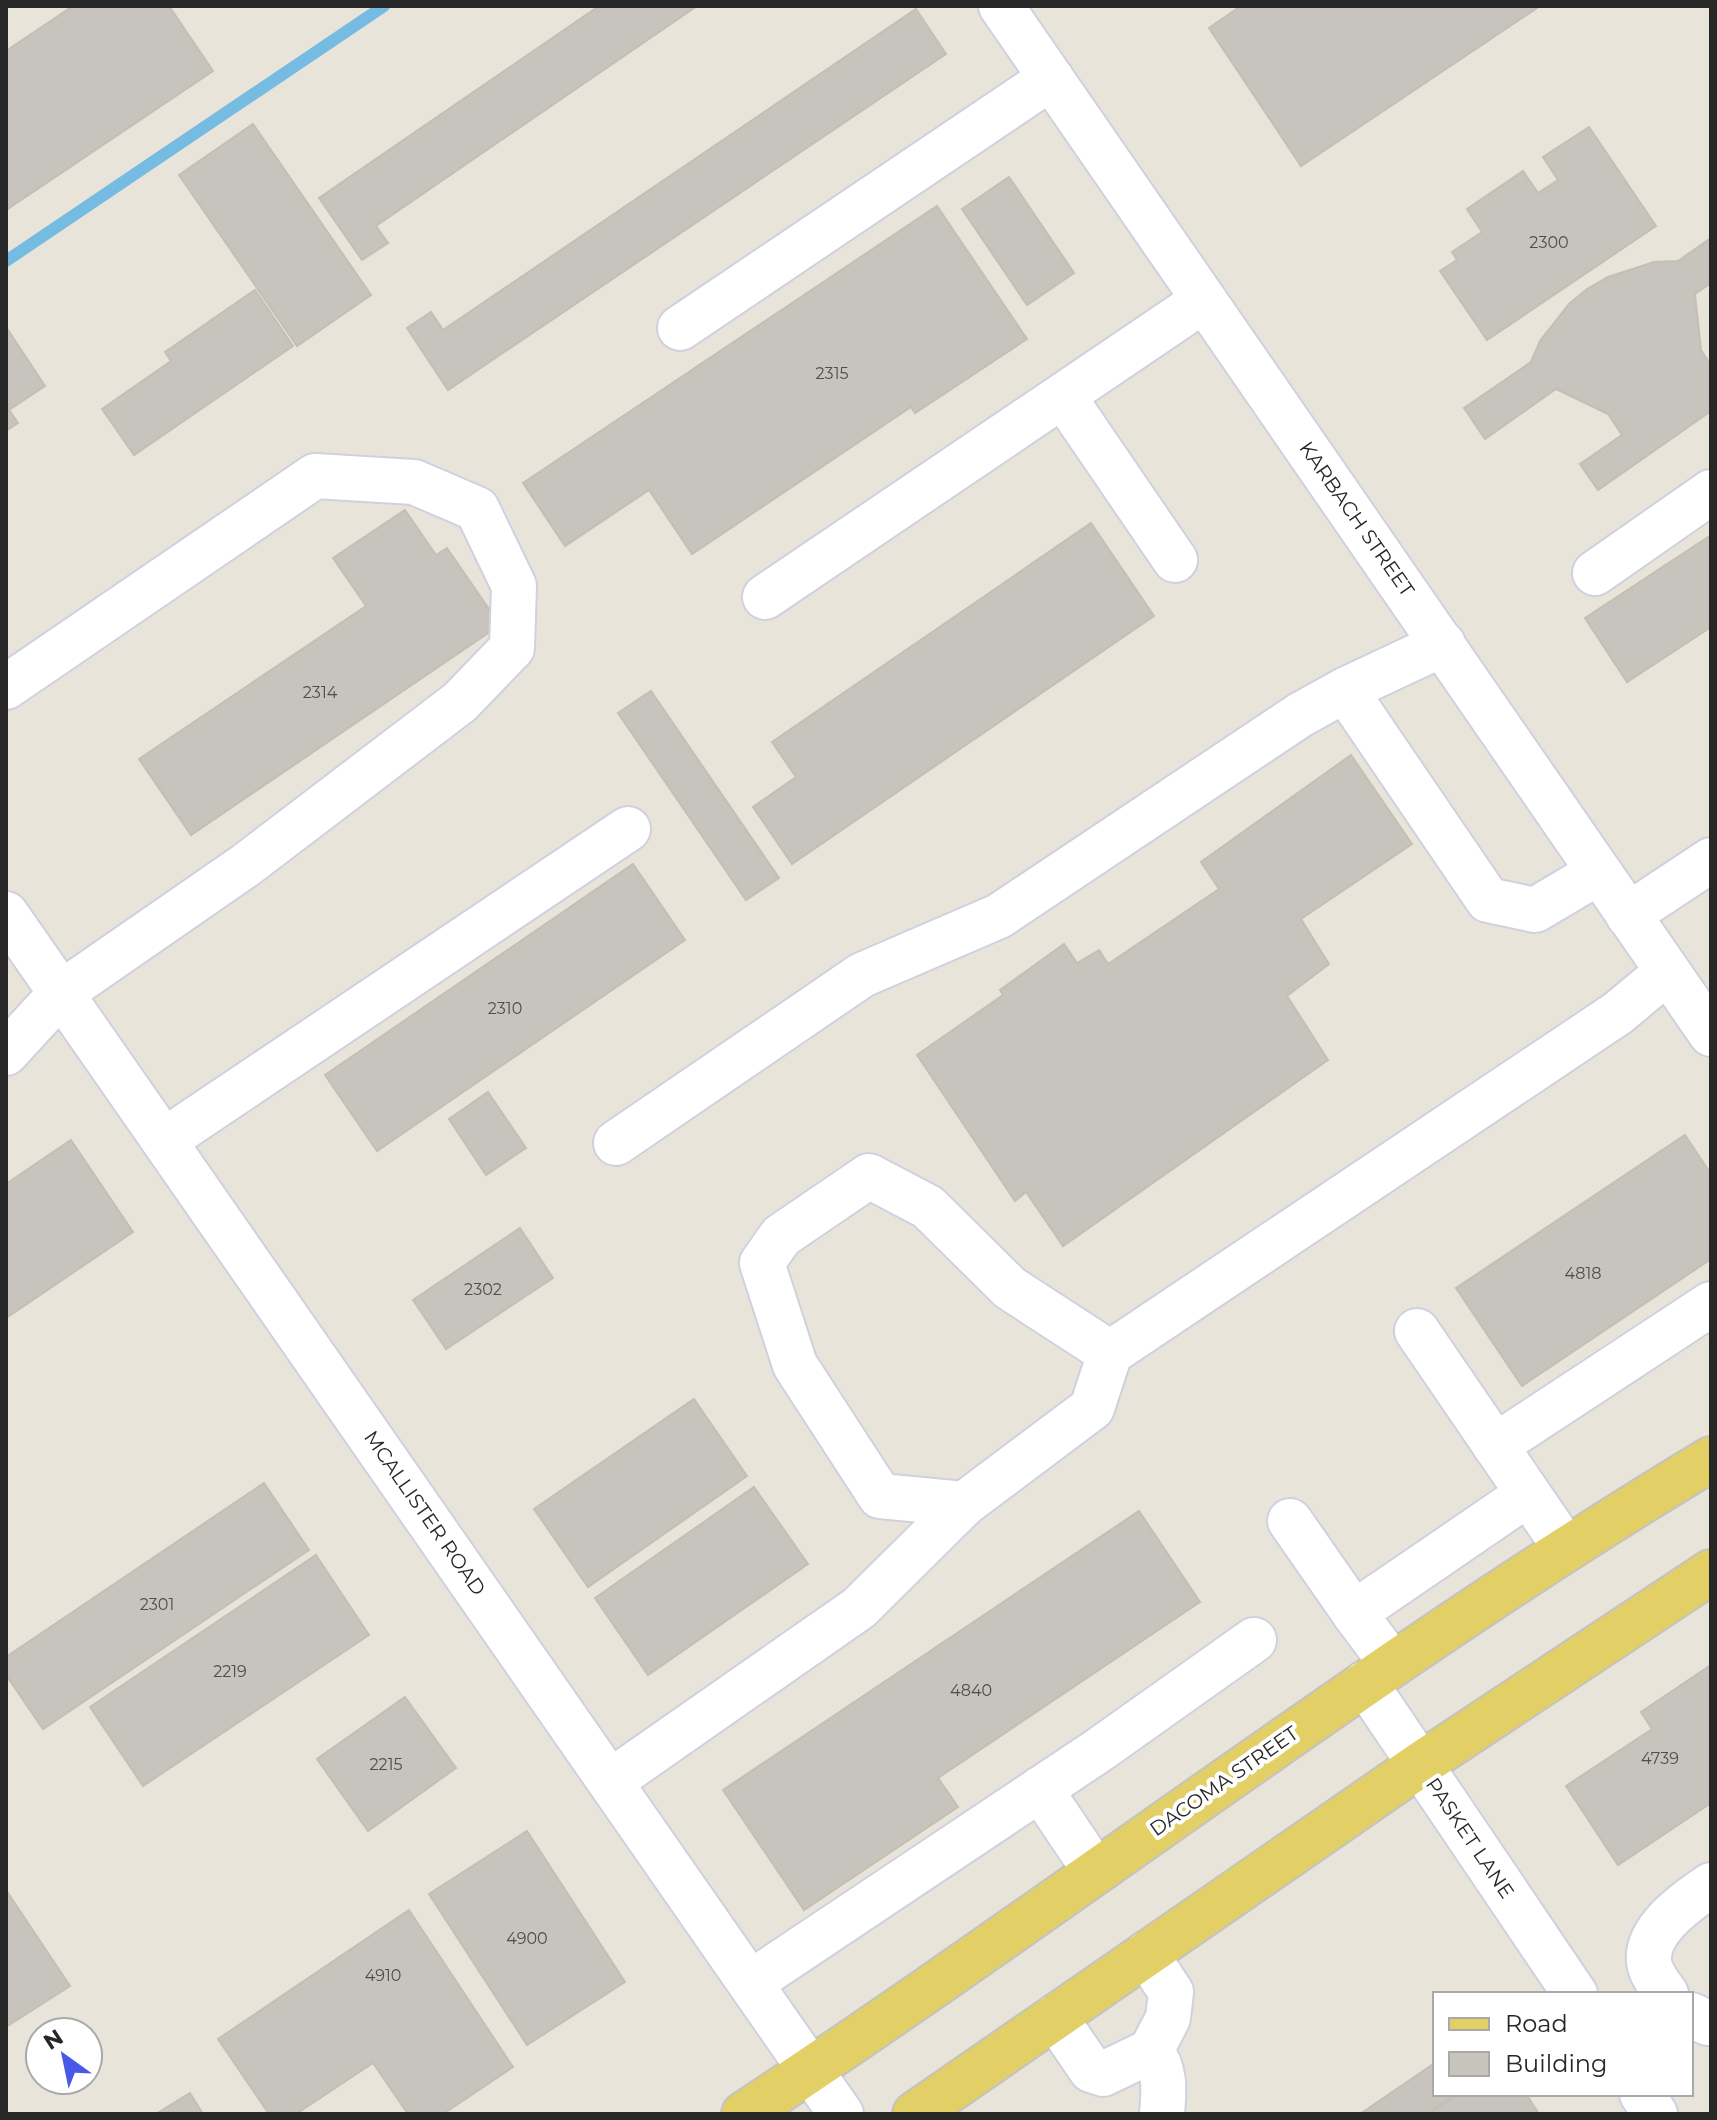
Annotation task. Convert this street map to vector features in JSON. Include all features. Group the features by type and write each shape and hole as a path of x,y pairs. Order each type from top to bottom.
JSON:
{"main road":[{"name":"DACOMA STREET","path":"744,2114 1378,1673 1566,1549 1711,1459"},
{"path":"919,2113 1421,1764 1711,1572"}],"street":[{"name":"KARBACH STREET","path":"1001,6 1711,1034"},
{"path":"680,328 1051,78"},
{"path":"765,597 1204,300"},
{"path":"1063,396 1175,560"},
{"path":"6,687 315,476 414,482 477,509 514,586 512,648 460,702 246,865 61,993 6,1053"},
{"path":"1595,573 1711,492"},
{"path":"616,1143 862,975 999,916 1287,724 1345,690 1443,644"},
{"path":"1345,690 1488,900 1535,910 1599,872"},
{"path":"165,1140 628,829"},
{"path":"1628,915 1711,860"},
{"name":"MCALLISTER ROAD","path":"6,914 841,2114"},
{"path":"611,1781 859,1608 964,1504 1092,1408 1110,1353 1618,1013 1667,972"},
{"path":"964,1504 880,1496 795,1365 762,1263 781,1236 869,1176 928,1207 1010,1288 1110,1353"},
{"path":"1495,1446 1711,1304"},
{"path":"1417,1331 1566,1549"},
{"path":"1354,1613 1528,1494"},
{"name":"PASKET LANE","path":"1290,1521 1354,1613 1421,1764 1574,1992"},
{"path":"750,1983 1040,1789 1254,1640"},
{"path":"1040,1789 1095,1871"},
{"path":"1665,1992 1650,1966 1651,1947 1666,1920 1711,1885"},
{"path":"1055,2017 1091,2070 1103,2074 1151,2051 1168,2018 1171,1992 1146,1954"},
{"path":"1151,2051 1159,2062 1165,2086 1162,2114"},
{"path":"1643,2096 1655,2114"}],"building":[{"path":"73,6 169,6 213,71 6,210 6,51"},
{"path":"599,6 697,6 376,226 388,243 362,260 319,198"},
{"path":"1241,6 1540,6 1301,166 1209,28"},
{"path":"916,9 946,54 448,390 407,328 431,312 443,330"},
{"path":"253,124 371,295 297,346 179,175"},
{"path":"1589,127 1656,226 1487,340 1440,271 1457,260 1452,252 1482,232 1467,209 1523,171 1538,193 1558,180 1543,157"},
{"path":"1009,177 1074,273 1027,305 962,209"},
{"path":"937,206 1027,339 915,413 911,407 692,554 649,490 565,546 523,483"},
{"path":"1711,238 1711,283 1695,294 1701,350 1711,365 1711,411 1598,490 1580,464 1622,435 1608,414 1556,389 1485,439 1464,408 1531,362 1540,341 1569,304 1608,277 1654,262 1678,261"},
{"path":"255,290 293,346 134,455 102,409 171,361 165,352"},
{"path":"6,327 45,386 9,410 18,423 6,431"},
{"path":"405,510 436,555 447,548 500,625 191,835 139,759 366,606 333,558"},
{"path":"1091,523 1154,616 792,864 753,807 796,777 772,742"},
{"path":"1711,535 1711,627 1627,682 1585,618"},
{"path":"651,691 779,878 746,900 618,713"},
{"path":"1351,755 1412,844 1301,919 1329,964 1287,996 1328,1060 1063,1246 1026,1192 1015,1201 917,1055 1003,995 1000,990 1064,944 1077,963 1099,950 1108,964 1219,889 1201,862"},
{"path":"633,864 685,940 377,1151 325,1075"},
{"path":"488,1092 526,1148 486,1175 449,1119"},
{"path":"1685,1135 1711,1174 1711,1259 1522,1386 1456,1288"},
{"path":"71,1140 133,1232 6,1318 6,1184"},
{"path":"520,1228 553,1278 446,1349 413,1300"},
{"path":"694,1399 747,1476 588,1587 534,1509"},
{"path":"264,1483 309,1550 43,1729 6,1675 6,1657"},
{"path":"754,1487 808,1564 648,1675 595,1598"},
{"path":"1139,1511 1200,1602 938,1778 958,1807 804,1910 723,1790"},
{"path":"316,1555 369,1635 143,1786 90,1707"},
{"path":"1711,1665 1711,1803 1618,1865 1566,1786 1652,1729 1641,1712"},
{"path":"405,1697 456,1768 368,1831 317,1759"},
{"path":"527,1831 625,1982 527,2045 429,1894"},
{"path":"6,1890 70,1986 6,2027"},
{"path":"409,1910 513,2067 443,2114 408,2114 373,2063 296,2114 269,2114 218,2039"},
{"path":"1433,2064 1433,2096 1454,2096 1428,2114 1360,2114"},
{"path":"190,2093 203,2114 156,2114"},
{"path":"1454,2096 1527,2096 1539,2114 1428,2114"}],"waterway":[{"path":"6,261 384,6"}]}
